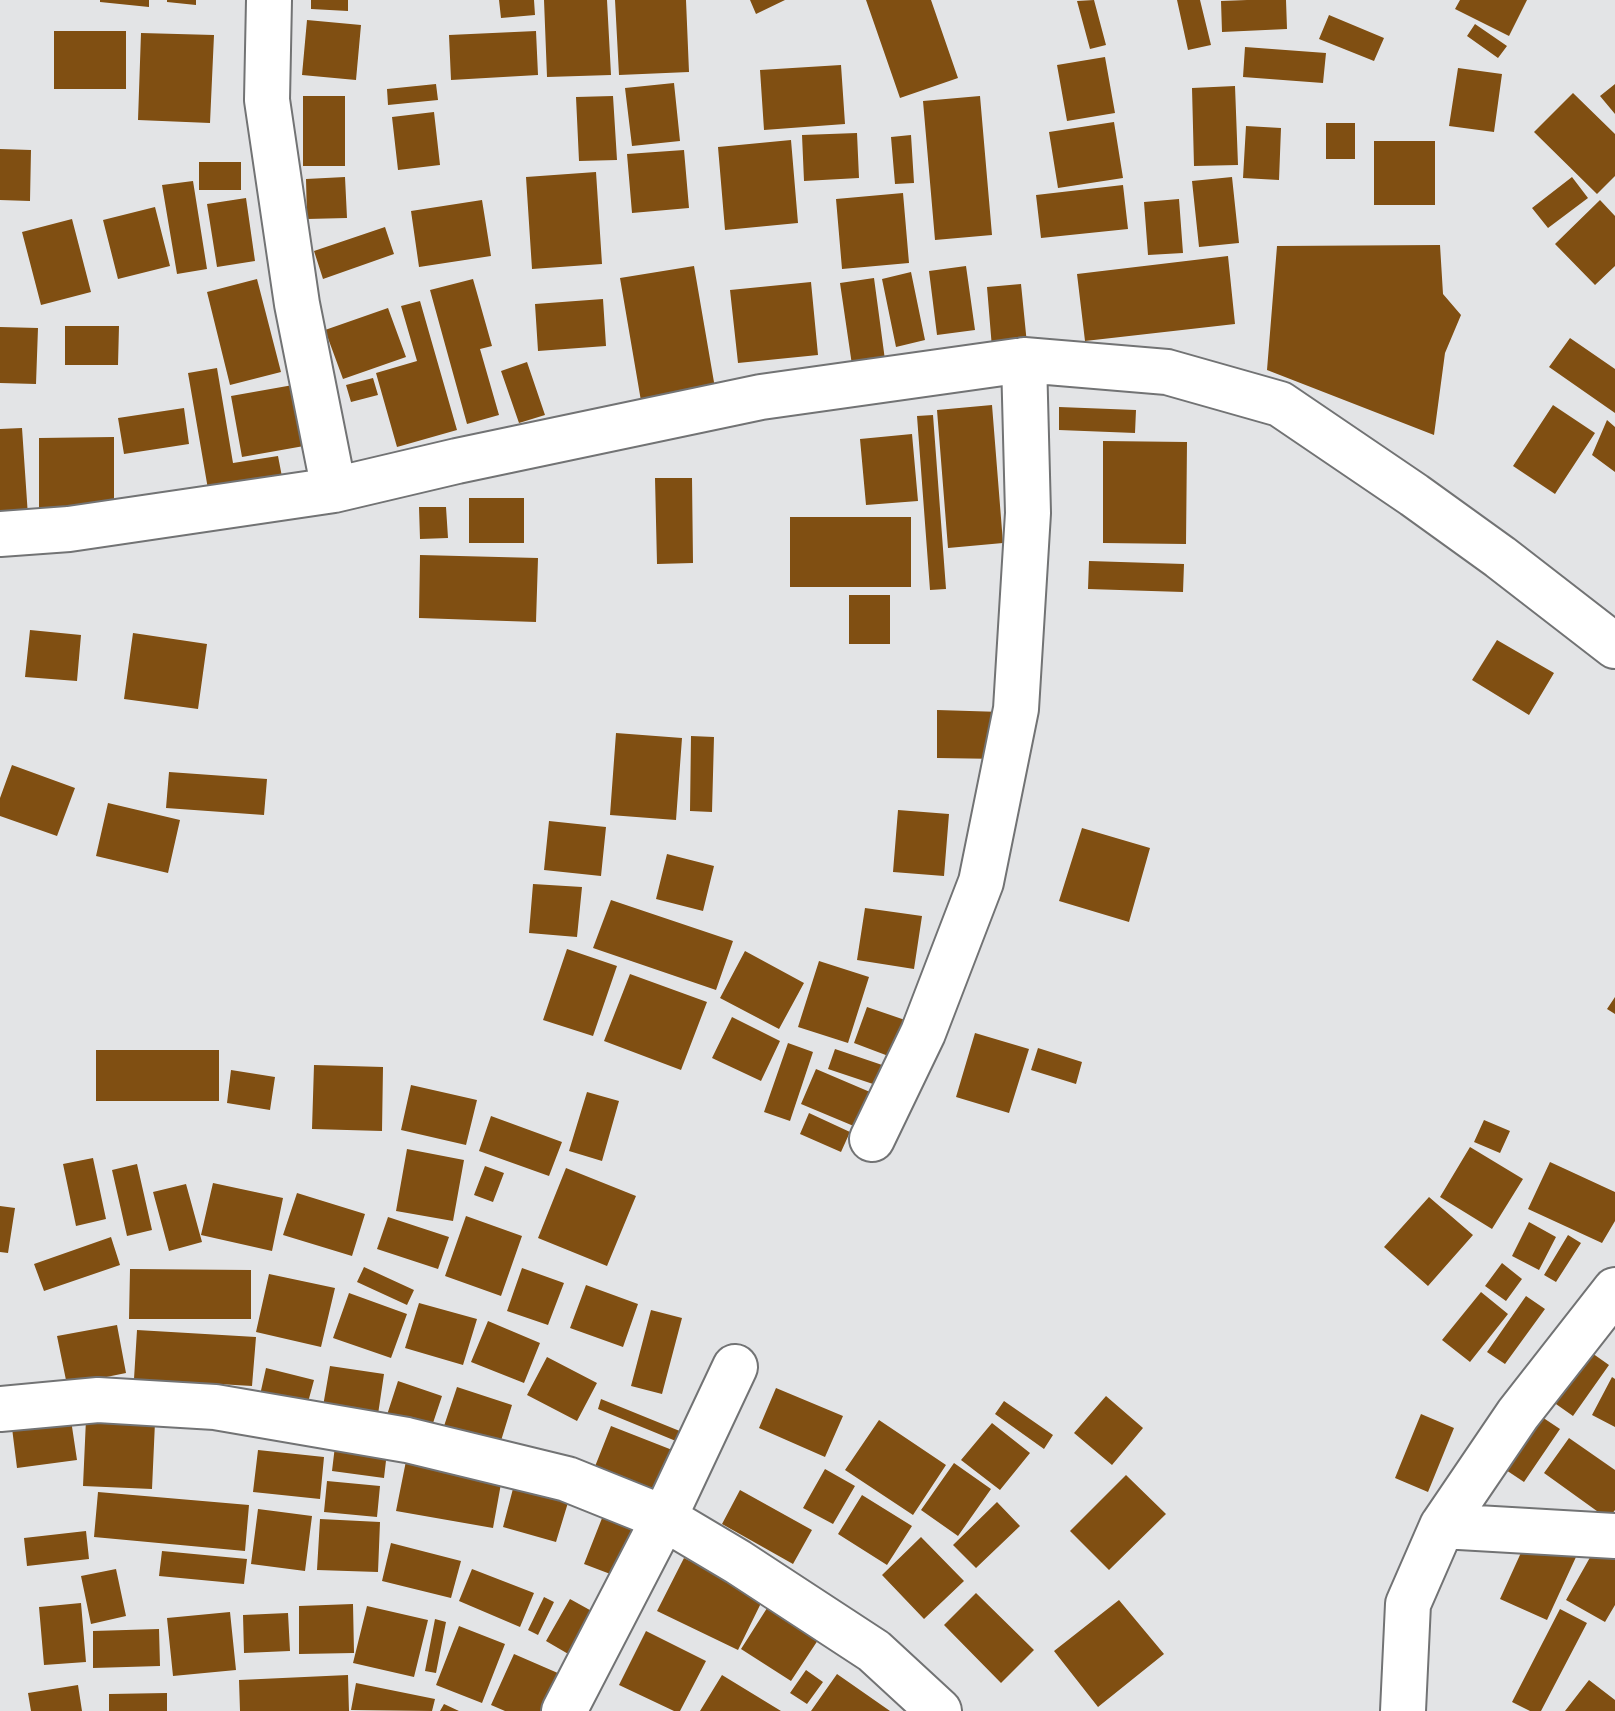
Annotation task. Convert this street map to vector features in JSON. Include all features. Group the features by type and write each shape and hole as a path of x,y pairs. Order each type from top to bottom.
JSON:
{"street":[{"path":"269,0 267,100 297,304 334,490"},
{"path":"872,1139 923,1033 981,882 1016,709 1028,513 1024,360"},
{"path":"0,534 69,529 334,490 761,397 1024,360 1167,372 1280,404 1612,637"},
{"path":"1403,1711 1408,1604 1442,1526 1518,1414 1615,1290"},
{"path":"564,1711 664,1518 735,1367"},
{"path":"0,1409 98,1400 215,1407 407,1440 567,1479 664,1518 738,1562 874,1651 939,1711"},
{"path":"1442,1526 1615,1536"}],"building":[{"path":"149,0 149,7 100,2"},
{"path":"196,0 196,5 167,2"},
{"path":"311,0 348,0 348,11 311,9"},
{"path":"499,0 534,0 535,15 501,18"},
{"path":"544,0 607,0 611,75 547,77"},
{"path":"615,0 686,0 689,72 619,75"},
{"path":"750,0 785,0 756,14"},
{"path":"866,0 931,0 958,78 900,98"},
{"path":"1094,0 1106,45 1090,49 1077,1"},
{"path":"1177,0 1200,0 1211,45 1188,50"},
{"path":"1286,0 1287,29 1222,32 1221,1"},
{"path":"1460,0 1527,0 1509,36 1455,9"},
{"path":"1329,15 1384,38 1374,61 1319,39"},
{"path":"307,20 361,25 356,80 302,75"},
{"path":"1475,24 1507,46 1498,58 1467,36"},
{"path":"54,31 126,31 126,89 54,89"},
{"path":"536,31 538,75 451,80 449,35"},
{"path":"141,33 214,35 210,123 138,120"},
{"path":"1245,47 1326,53 1323,83 1243,77"},
{"path":"1105,57 1115,113 1067,121 1057,65"},
{"path":"841,65 845,124 764,130 760,70"},
{"path":"1458,68 1502,74 1494,132 1449,126"},
{"path":"674,83 680,141 632,146 625,88"},
{"path":"436,84 438,100 388,105 387,89"},
{"path":"1615,84 1615,114 1600,96"},
{"path":"1235,86 1238,165 1194,166 1192,88"},
{"path":"1573,93 1615,134 1615,176 1597,194 1534,132"},
{"path":"303,96 345,96 345,166 303,166"},
{"path":"613,96 617,160 579,161 576,97"},
{"path":"980,96 992,235 935,240 923,101"},
{"path":"434,112 440,165 398,170 392,117"},
{"path":"1114,122 1123,178 1058,188 1049,132"},
{"path":"1326,123 1355,123 1355,159 1326,159"},
{"path":"1246,126 1281,128 1279,180 1243,178"},
{"path":"857,133 859,178 804,181 802,135"},
{"path":"911,135 914,183 895,184 891,137"},
{"path":"791,140 798,223 725,230 718,147"},
{"path":"1374,141 1435,141 1435,205 1374,205"},
{"path":"0,149 31,150 30,201 0,200"},
{"path":"684,150 689,208 632,213 627,154"},
{"path":"199,162 241,162 241,190 199,190"},
{"path":"596,172 602,264 532,269 526,177"},
{"path":"345,177 347,218 307,219 306,179"},
{"path":"1232,177 1239,243 1199,247 1192,181"},
{"path":"1572,177 1588,198 1548,228 1532,208"},
{"path":"193,181 207,269 177,274 162,185"},
{"path":"1123,185 1128,229 1041,238 1036,195"},
{"path":"903,193 909,263 842,269 836,199"},
{"path":"246,198 255,261 217,267 207,204"},
{"path":"1179,199 1183,253 1148,255 1144,202"},
{"path":"482,200 491,256 419,267 411,211"},
{"path":"1600,200 1615,216 1615,266 1595,285 1555,244"},
{"path":"155,207 170,266 118,279 103,220"},
{"path":"72,219 91,292 41,305 22,232"},
{"path":"385,227 394,254 323,279 314,251"},
{"path":"1440,245 1443,294 1461,315 1445,353 1434,435 1267,370 1277,246"},
{"path":"1228,256 1235,324 1085,341 1077,274"},
{"path":"694,266 715,388 641,401 620,278"},
{"path":"966,266 975,330 937,335 929,271"},
{"path":"911,272 925,340 896,347 882,279"},
{"path":"874,278 885,360 852,365 840,283"},
{"path":"257,279 281,372 230,385 207,292"},
{"path":"473,279 492,346 480,349 499,415 467,424 430,290"},
{"path":"811,282 818,355 738,363 730,290"},
{"path":"1021,284 1027,344 992,348 987,287"},
{"path":"603,299 606,346 538,351 535,304"},
{"path":"420,301 457,430 397,447 376,373 417,361 401,306"},
{"path":"388,308 406,357 343,379 325,330"},
{"path":"65,326 119,326 118,365 65,365"},
{"path":"0,327 38,328 36,384 0,383"},
{"path":"1570,338 1615,369 1615,413 1549,367"},
{"path":"527,362 545,415 519,423 501,371"},
{"path":"217,368 233,463 278,456 283,482 209,495 188,373"},
{"path":"373,378 378,395 351,402 346,385"},
{"path":"293,385 304,446 242,457 231,396"},
{"path":"992,405 1003,543 948,548 937,410"},
{"path":"1553,405 1595,433 1555,494 1513,466"},
{"path":"1059,407 1136,410 1135,433 1059,430"},
{"path":"184,408 189,444 124,454 118,418"},
{"path":"933,415 946,589 930,590 917,416"},
{"path":"1607,420 1615,427 1615,472 1592,455"},
{"path":"22,428 28,516 0,518 0,429"},
{"path":"912,434 918,501 866,505 860,439"},
{"path":"114,437 114,510 39,510 39,438"},
{"path":"1103,441 1187,442 1186,544 1103,543"},
{"path":"655,478 692,478 693,563 657,564"},
{"path":"469,498 524,498 524,543 469,543"},
{"path":"419,507 446,507 448,538 420,539"},
{"path":"790,517 911,517 911,587 790,587"},
{"path":"420,555 538,558 536,622 419,618"},
{"path":"1089,561 1184,564 1183,592 1088,589"},
{"path":"849,595 890,595 890,644 849,644"},
{"path":"30,630 81,635 77,681 25,677"},
{"path":"133,633 207,644 198,709 124,699"},
{"path":"1497,640 1554,673 1529,715 1472,680"},
{"path":"937,710 1002,712 1001,759 937,758"},
{"path":"616,733 682,738 676,820 610,815"},
{"path":"691,736 714,737 712,812 690,811"},
{"path":"12,765 75,788 57,836 0,816 0,798"},
{"path":"169,772 267,779 264,815 166,808"},
{"path":"108,803 180,820 168,873 96,856"},
{"path":"898,810 949,814 944,876 893,872"},
{"path":"549,821 606,827 601,876 544,870"},
{"path":"1082,828 1150,848 1129,922 1059,901"},
{"path":"667,854 714,866 703,911 656,899"},
{"path":"533,884 582,887 577,937 529,933"},
{"path":"611,900 733,941 716,990 593,948"},
{"path":"865,908 922,916 914,969 857,960"},
{"path":"567,949 617,966 593,1036 543,1020"},
{"path":"745,951 804,983 779,1029 720,998"},
{"path":"819,961 869,977 848,1043 798,1027"},
{"path":"630,974 707,1002 681,1070 604,1041"},
{"path":"1615,997 1615,1014 1607,1009"},
{"path":"867,1007 905,1020 891,1057 854,1043"},
{"path":"732,1017 780,1041 761,1081 712,1058"},
{"path":"975,1033 1029,1049 1009,1113 956,1097"},
{"path":"788,1043 813,1052 790,1121 764,1112"},
{"path":"1038,1048 1082,1062 1076,1084 1031,1070"},
{"path":"835,1049 891,1068 885,1088 828,1069"},
{"path":"96,1050 219,1050 219,1101 96,1101"},
{"path":"314,1065 383,1067 382,1131 312,1129"},
{"path":"816,1069 870,1092 856,1127 801,1104"},
{"path":"231,1070 275,1077 270,1110 227,1103"},
{"path":"411,1085 477,1100 466,1145 401,1130"},
{"path":"587,1092 619,1101 602,1161 569,1151"},
{"path":"809,1113 850,1132 841,1152 800,1134"},
{"path":"491,1116 562,1142 549,1176 479,1151"},
{"path":"1484,1120 1510,1131 1500,1153 1474,1142"},
{"path":"1470,1147 1523,1179 1492,1229 1440,1197"},
{"path":"407,1149 464,1160 453,1221 396,1211"},
{"path":"93,1158 106,1219 76,1226 63,1164"},
{"path":"1550,1162 1615,1192 1615,1221 1602,1243 1528,1209"},
{"path":"137,1164 152,1230 127,1236 112,1170"},
{"path":"485,1166 504,1173 493,1202 474,1195"},
{"path":"566,1168 636,1196 607,1266 538,1238"},
{"path":"213,1183 283,1198 272,1251 201,1235"},
{"path":"186,1184 202,1242 169,1251 153,1192"},
{"path":"297,1193 365,1214 352,1256 283,1235"},
{"path":"1429,1197 1473,1235 1428,1286 1384,1247"},
{"path":"0,1206 15,1208 8,1253 0,1252"},
{"path":"466,1216 522,1236 501,1296 445,1276"},
{"path":"388,1217 449,1237 438,1269 377,1249"},
{"path":"1529,1222 1556,1237 1539,1270 1512,1256"},
{"path":"1568,1235 1581,1243 1556,1282 1544,1275"},
{"path":"111,1237 120,1265 44,1291 34,1264"},
{"path":"1502,1263 1522,1279 1506,1301 1485,1286"},
{"path":"364,1267 414,1290 407,1305 357,1282"},
{"path":"522,1268 564,1283 548,1325 507,1311"},
{"path":"130,1269 251,1270 251,1319 129,1319"},
{"path":"269,1274 335,1288 321,1347 256,1332"},
{"path":"586,1285 638,1304 623,1347 570,1328"},
{"path":"1481,1292 1508,1314 1470,1362 1442,1340"},
{"path":"349,1293 407,1314 391,1358 333,1338"},
{"path":"1526,1296 1545,1309 1505,1364 1487,1352"},
{"path":"419,1303 477,1319 463,1365 405,1348"},
{"path":"651,1310 682,1318 662,1394 631,1386"},
{"path":"488,1321 540,1343 524,1383 471,1362"},
{"path":"117,1325 126,1373 67,1385 57,1336"},
{"path":"137,1330 256,1337 252,1386 134,1379"},
{"path":"1582,1346 1609,1365 1573,1416 1546,1397"},
{"path":"547,1357 597,1383 577,1421 527,1395"},
{"path":"330,1366 384,1374 377,1421 322,1412"},
{"path":"266,1368 314,1380 307,1406 260,1395"},
{"path":"1612,1377 1615,1379 1615,1427 1592,1415"},
{"path":"398,1381 442,1396 430,1432 386,1418"},
{"path":"457,1387 512,1405 500,1444 444,1426"},
{"path":"776,1388 843,1416 825,1457 759,1428"},
{"path":"1106,1396 1143,1428 1112,1465 1074,1433"},
{"path":"601,1399 692,1436 688,1446 598,1409"},
{"path":"1004,1401 1053,1435 1044,1449 995,1414"},
{"path":"1421,1414 1454,1428 1428,1492 1395,1478"},
{"path":"1542,1417 1560,1429 1524,1482 1506,1470"},
{"path":"86,1419 155,1422 152,1489 83,1486"},
{"path":"71,1420 77,1460 17,1468 12,1428"},
{"path":"879,1420 946,1465 913,1515 845,1470"},
{"path":"992,1423 1030,1453 1000,1490 961,1460"},
{"path":"611,1426 685,1455 669,1497 594,1469"},
{"path":"1569,1438 1615,1470 1615,1510 1608,1519 1544,1473"},
{"path":"335,1446 387,1452 384,1478 332,1471"},
{"path":"258,1450 324,1457 320,1499 253,1492"},
{"path":"406,1461 502,1478 493,1528 396,1511"},
{"path":"954,1463 991,1489 958,1536 921,1510"},
{"path":"825,1469 855,1486 833,1524 803,1508"},
{"path":"1126,1475 1166,1514 1109,1570 1070,1531"},
{"path":"327,1481 380,1486 377,1517 324,1512"},
{"path":"515,1481 570,1496 556,1542 503,1527"},
{"path":"740,1490 812,1530 793,1564 722,1524"},
{"path":"98,1492 249,1505 245,1551 94,1537"},
{"path":"862,1495 912,1526 887,1565 838,1534"},
{"path":"997,1502 1020,1526 976,1568 953,1545"},
{"path":"606,1508 648,1524 626,1580 584,1564"},
{"path":"258,1509 312,1516 305,1571 251,1564"},
{"path":"320,1519 380,1522 378,1572 317,1570"},
{"path":"86,1531 89,1559 27,1566 24,1538"},
{"path":"1529,1535 1576,1557 1547,1620 1500,1599"},
{"path":"921,1537 964,1581 924,1619 882,1575"},
{"path":"391,1543 461,1561 451,1598 382,1581"},
{"path":"1597,1545 1615,1556 1615,1605 1605,1622 1566,1600"},
{"path":"162,1551 247,1559 244,1584 159,1576"},
{"path":"684,1558 764,1597 738,1650 657,1611"},
{"path":"116,1569 126,1616 91,1624 81,1576"},
{"path":"472,1569 534,1593 520,1627 459,1601"},
{"path":"976,1593 1034,1650 1001,1683 944,1625"},
{"path":"544,1597 554,1602 538,1635 528,1630"},
{"path":"570,1599 606,1619 582,1662 546,1641"},
{"path":"1119,1600 1164,1654 1098,1707 1054,1651"},
{"path":"81,1603 86,1662 44,1665 39,1607"},
{"path":"353,1604 354,1653 299,1654 299,1606"},
{"path":"769,1605 820,1637 791,1681 741,1649"},
{"path":"367,1606 428,1620 414,1677 353,1663"},
{"path":"1560,1609 1587,1623 1541,1711 1530,1711 1512,1702"},
{"path":"230,1612 236,1670 173,1676 167,1618"},
{"path":"288,1613 290,1651 244,1653 243,1615"},
{"path":"435,1619 446,1622 436,1673 425,1671"},
{"path":"459,1626 505,1644 482,1703 436,1685"},
{"path":"159,1629 160,1666 93,1668 93,1631"},
{"path":"646,1631 706,1661 680,1711 619,1685"},
{"path":"514,1654 567,1677 553,1711 505,1711 491,1705"},
{"path":"806,1670 823,1682 807,1704 790,1693"},
{"path":"837,1674 890,1711 811,1711"},
{"path":"348,1675 349,1711 240,1711 239,1680"},
{"path":"722,1675 781,1711 700,1711"},
{"path":"1589,1680 1615,1700 1615,1711 1565,1711"},
{"path":"356,1683 435,1699 432,1711 351,1710"},
{"path":"78,1685 82,1711 31,1711 28,1693"},
{"path":"167,1693 167,1711 109,1711 109,1694"},
{"path":"444,1704 459,1711 440,1711"}]}
